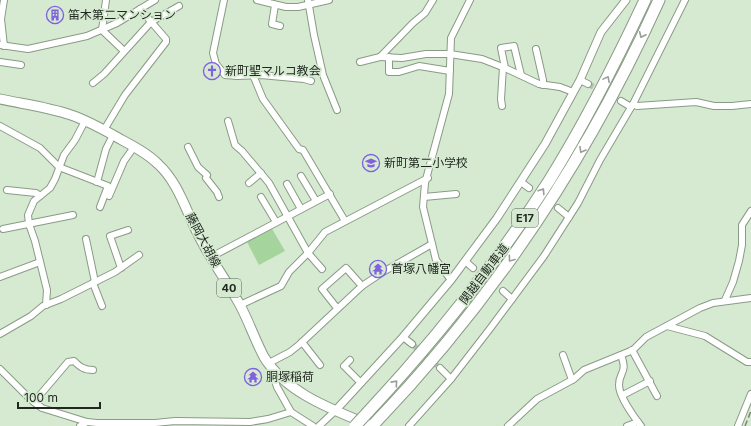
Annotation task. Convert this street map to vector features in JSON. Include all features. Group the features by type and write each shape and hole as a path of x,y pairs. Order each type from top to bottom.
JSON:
{"highway":[{"name":"関越自動車道","path":"355,426 412,364 445,325 479,282 527,215 593,106 617,60 645,0"},
{"name":"関越自動車道","path":"377,423 453,335 485,295 536,223 582,150 624,72 659,0"}],"main road":[{"name":"藤岡大胡線","path":"0,99 58,111 85,121 144,153 164,170 174,185 198,235 240,305 261,351 273,369 306,396 335,411 377,423"}],"street":[{"path":"4,0 1,19 2,46 28,49 87,36 102,30 153,1"},
{"path":"102,30 106,0"},
{"path":"224,0 213,53 216,64 225,75 253,75 304,79 311,81"},
{"path":"257,0 286,7 298,7 309,2 329,0"},
{"path":"380,57 413,23 425,13 433,0"},
{"path":"450,280 436,260 423,206 425,183 428,178 449,98 451,38 470,0"},
{"path":"319,426 335,411 403,337 450,280 497,218 545,144 580,80 601,32 626,0"},
{"path":"409,426 490,330 544,256 578,203 600,160 632,105 685,0"},
{"path":"309,2 314,35 323,75 336,110"},
{"path":"275,5 272,24 280,26"},
{"path":"93,83 104,74 124,50 151,22 179,6"},
{"path":"104,130 125,95 166,42 166,39 140,9"},
{"path":"102,30 124,50"},
{"path":"502,106 501,99 504,67 501,48 514,46 521,75"},
{"path":"536,49 543,85"},
{"path":"360,62 380,57 402,58 426,54 450,54 482,59 504,67 539,84 560,87 573,92"},
{"path":"389,57 389,72 399,72 419,66 450,71"},
{"path":"0,62 21,65"},
{"path":"253,75 263,99 299,149 303,150 345,221"},
{"path":"580,80 588,84"},
{"path":"621,101 637,106 696,102 714,106 751,104"},
{"path":"228,120 235,145 242,151 269,183 308,253 322,269"},
{"path":"46,305 47,290 29,224 28,215 34,201 50,188 64,154 75,140 85,121"},
{"path":"0,126 40,148 59,167 108,186 100,207"},
{"path":"97,182 106,149 114,136"},
{"path":"109,196 124,161 134,147"},
{"path":"188,147 198,167 218,192 219,197"},
{"path":"249,183 261,173"},
{"path":"301,176 316,201"},
{"path":"240,305 281,286 288,272 308,253 325,232 428,178"},
{"path":"521,182 529,188"},
{"path":"287,184 301,209"},
{"path":"7,190 36,193 40,196"},
{"path":"211,257 330,194"},
{"path":"424,197 456,194"},
{"path":"261,197 276,222"},
{"path":"558,208 569,217"},
{"path":"725,300 733,282 739,261 742,245 742,225 751,211"},
{"path":"4,229 73,214"},
{"path":"121,268 110,236 128,230"},
{"path":"86,239 94,282 102,306"},
{"path":"313,426 291,412 277,387 269,363 290,352 362,286 383,272 432,244"},
{"path":"0,334 31,316 46,305 61,299 121,268 139,255"},
{"path":"465,261 473,268"},
{"path":"0,278 40,262"},
{"path":"337,308 322,289 346,268 362,286"},
{"path":"503,291 512,299"},
{"path":"508,426 537,399 572,380 584,370 632,350 646,337 700,308 725,300 751,298"},
{"path":"667,326 705,336 747,362 751,362"},
{"path":"403,337 412,344"},
{"path":"302,342 320,365"},
{"path":"632,350 657,396"},
{"path":"563,355 572,380"},
{"path":"620,355 624,364 624,369 619,384 620,390 639,424 627,426"},
{"path":"350,360 344,366 361,383"},
{"path":"34,402 68,362 74,362 82,369 93,370"},
{"path":"440,368 451,378"},
{"path":"0,370 42,408 87,422 155,424 175,421 250,422 268,419 291,412"},
{"path":"622,395 650,381"},
{"path":"738,426 751,394"},
{"path":"80,426 87,422"}],"green space":[{"path":"271,227 285,251 259,265 246,240"}],"tunnel":[{"path":"588,84 602,91"},
{"path":"412,344 440,368"}],"railway":[{"path":"745,426 751,411"}],"place":[{"name":"笛木第二マンション","path":"55,15"},
{"name":"新町聖マルコ教会","path":"212,71"},
{"name":"新町第二小学校","path":"371,163"},
{"name":"首塚八幡宮","path":"378,269"},
{"name":"胴塚稲荷","path":"253,377"}]}
